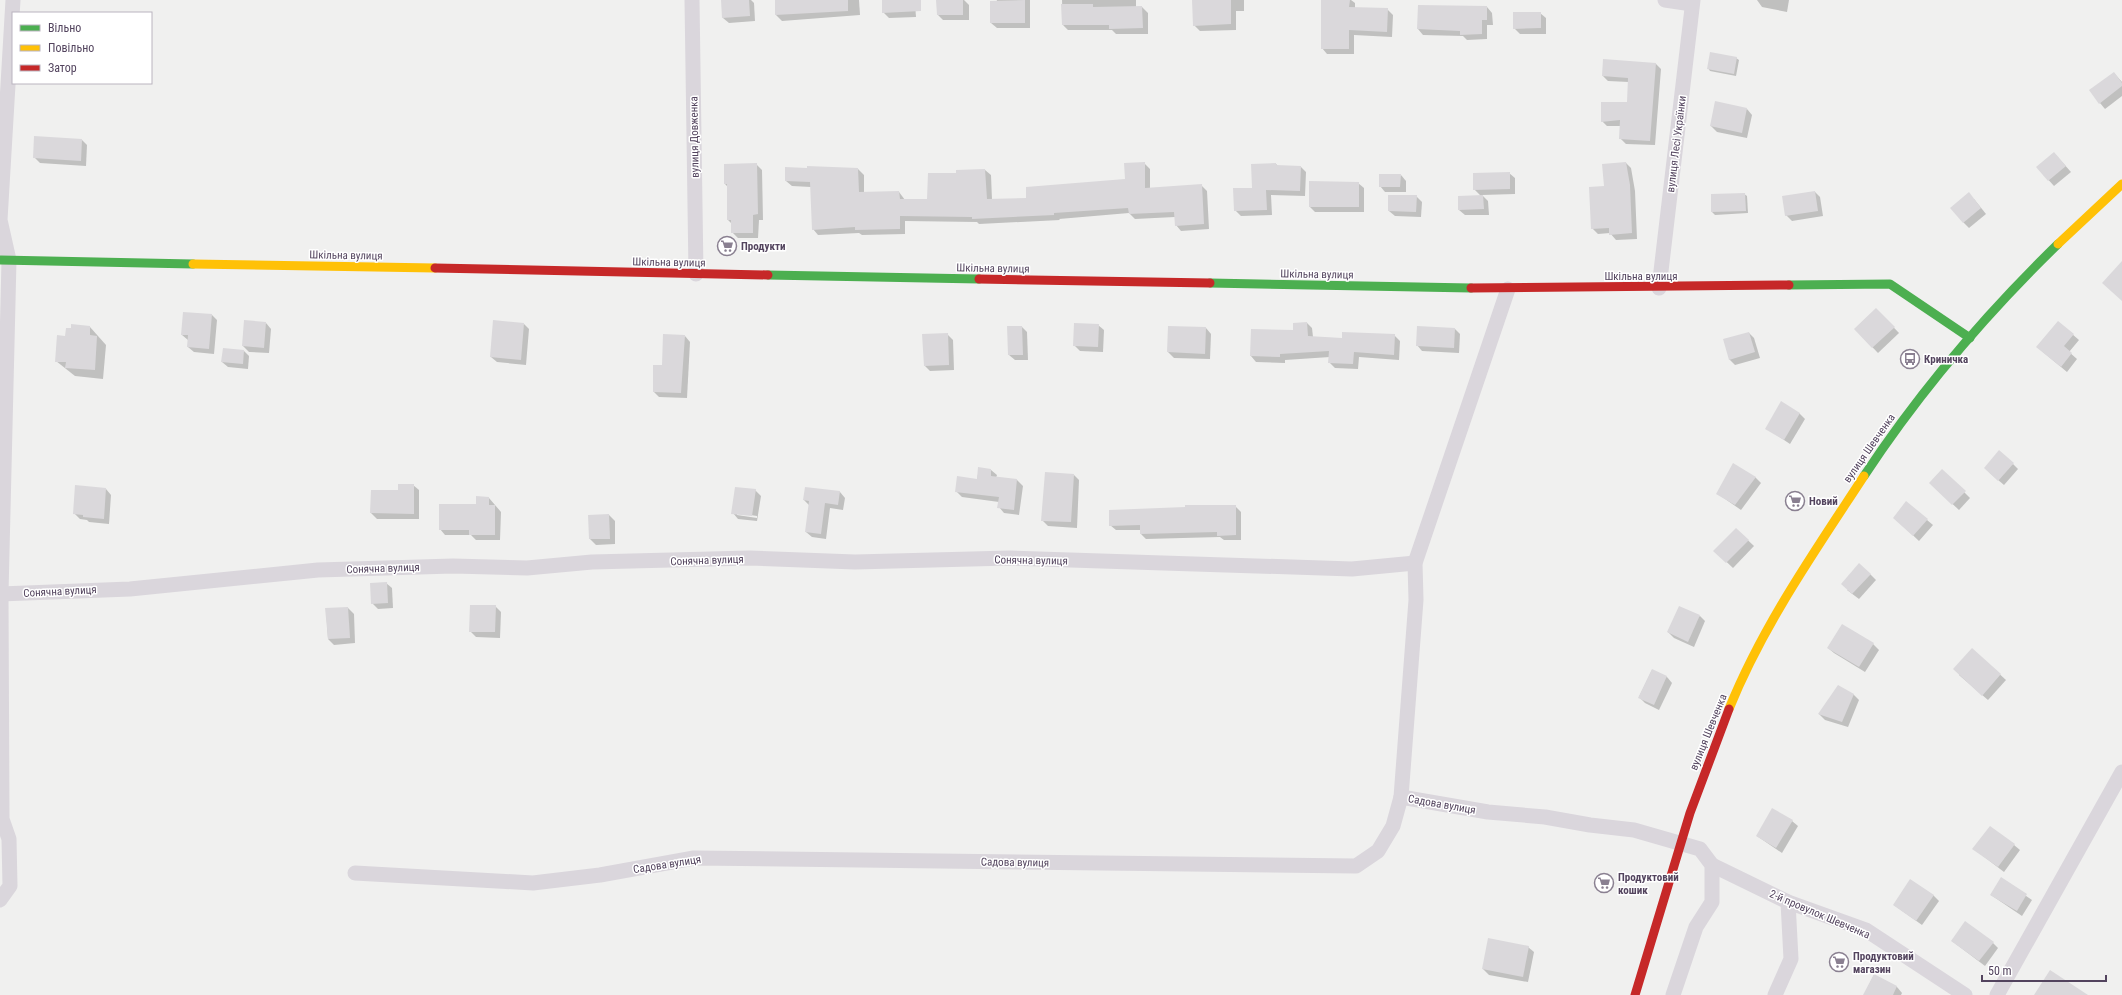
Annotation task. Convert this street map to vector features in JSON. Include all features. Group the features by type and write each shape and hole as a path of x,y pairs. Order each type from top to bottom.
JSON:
{"street":[{"path":"1,900 10,886 9,839 2,819 1,594 5,260 0,220 12,0"},
{"name":"вулиця Довженка","path":"692,0 696,274"},
{"path":"1665,0 1693,2"},
{"name":"вулиця Лесі Українки","path":"1659,288 1693,2"},
{"name":"вулиця Шевченка","path":"1635,995 1693,803 1730,706 1761,643 1816,547 1916,402 1970,338 2027,275 2070,232 2122,184"},
{"name":"Шкільна вулиця","path":"5,260 1508,289 1890,284 1970,338"},
{"path":"1401,798 1416,600 1415,563 1508,289"},
{"name":"Сонячна вулиця","path":"1,594 130,589 318,570 453,566 527,568 592,562 750,558 855,562 1010,558 1352,569 1415,563"},
{"path":"1998,995 2122,772"},
{"name":"Садова вулиця","path":"355,873 533,883 600,876 694,858 1356,866 1378,851 1393,826 1401,798 1488,812 1545,817 1590,825 1634,830 1681,842 1700,849 1712,865"},
{"path":"1673,995 1696,927 1712,902 1712,865"},
{"name":"2-й провулок Шевченка","path":"1712,865 1788,902 1866,930 1965,995"},
{"path":"1775,995 1791,958 1788,902"}],"building":[{"path":"721,0 749,0 750,16 722,18"},
{"path":"775,0 848,0 848,11 775,15"},
{"path":"882,0 921,0 921,11 882,13"},
{"path":"936,0 963,0 963,15 937,15"},
{"path":"1025,0 1025,23 990,23 990,1"},
{"path":"1192,0 1231,0 1231,24 1193,26"},
{"path":"1321,0 1350,0 1349,7 1388,8 1387,32 1349,30 1349,49 1321,49"},
{"path":"1061,4 1093,4 1093,7 1142,6 1143,28 1109,29 1109,25 1062,25"},
{"path":"1418,5 1487,6 1487,20 1482,20 1482,34 1460,35 1460,31 1417,29"},
{"path":"1513,12 1541,12 1541,28 1513,29"},
{"path":"1710,52 1737,57 1734,74 1707,69"},
{"path":"1603,59 1656,63 1650,141 1619,139 1620,120 1601,122 1601,102 1627,102 1628,78 1602,76"},
{"path":"2114,72 2122,83 2122,86 2099,104 2089,90"},
{"path":"1715,101 1747,108 1742,133 1710,126"},
{"path":"34,136 82,139 81,161 33,158"},
{"path":"2054,152 2066,166 2048,181 2036,167"},
{"path":"1145,162 1145,188 1202,184 1204,224 1175,226 1174,212 1129,214 1128,208 1054,213 1054,215 972,219 972,217 900,216 900,229 855,230 855,227 812,230 810,182 785,181 785,167 807,168 807,166 858,168 859,192 899,191 900,199 927,199 928,173 956,173 956,170 985,169 987,199 1026,198 1026,187 1125,179 1124,163"},
{"path":"1626,162 1630,185 1632,233 1609,235 1609,228 1591,229 1589,187 1604,186 1602,164"},
{"path":"757,163 758,214 753,215 753,233 731,233 731,220 727,220 727,184 724,184 724,164"},
{"path":"1276,163 1276,165 1301,166 1300,191 1266,190 1267,210 1234,211 1233,188 1252,188 1251,164"},
{"path":"1510,172 1510,189 1473,190 1473,173"},
{"path":"1379,174 1401,174 1400,187 1379,187"},
{"path":"1309,181 1359,182 1359,207 1309,207"},
{"path":"1815,191 1818,211 1785,216 1782,196"},
{"path":"1969,192 1981,208 1963,223 1950,208"},
{"path":"1745,193 1746,211 1711,212 1711,194"},
{"path":"1388,195 1417,195 1416,212 1388,211"},
{"path":"1483,195 1484,209 1458,210 1458,196"},
{"path":"2122,261 2122,301 2102,283"},
{"path":"1876,308 1895,327 1872,348 1854,329"},
{"path":"183,312 212,314 209,349 187,347 188,335 181,335"},
{"path":"244,320 266,322 264,348 242,346"},
{"path":"493,320 524,323 521,360 490,357"},
{"path":"2058,321 2074,334 2064,346 2072,353 2061,367 2036,347"},
{"path":"1307,322 1308,336 1342,338 1342,332 1395,334 1394,355 1354,352 1353,364 1328,363 1329,351 1280,354 1280,357 1250,356 1251,329 1293,330 1293,323"},
{"path":"1074,323 1099,324 1098,347 1073,346"},
{"path":"71,324 90,326 90,335 97,336 95,370 65,368 66,362 55,362 57,335 65,336 66,328 71,328"},
{"path":"1007,326 1022,326 1023,355 1008,355"},
{"path":"1168,326 1206,327 1205,354 1167,352"},
{"path":"1417,326 1455,328 1454,348 1416,346"},
{"path":"1749,332 1755,352 1729,360 1723,339"},
{"path":"948,333 949,365 924,366 922,334"},
{"path":"663,334 685,335 681,393 653,392 653,365 662,365"},
{"path":"223,348 244,350 243,364 221,362"},
{"path":"1781,401 1800,413 1784,440 1765,429"},
{"path":"1999,450 2014,463 1998,481 1984,468"},
{"path":"1733,463 1756,477 1735,505 1716,494"},
{"path":"978,467 991,469 991,476 1017,479 1014,510 997,508 999,497 955,492 957,476 977,479"},
{"path":"1942,469 1966,491 1952,505 1929,483"},
{"path":"1045,472 1074,474 1071,522 1041,521"},
{"path":"398,484 414,484 414,514 370,513 371,490 398,490"},
{"path":"75,485 106,488 104,519 83,517 83,515 73,514"},
{"path":"735,487 756,489 752,516 731,514"},
{"path":"805,487 840,491 838,505 825,503 821,534 805,532 809,501 803,500"},
{"path":"476,496 489,497 489,505 495,505 495,535 469,535 469,530 439,530 439,504 476,504"},
{"path":"1906,501 1928,519 1913,536 1893,518"},
{"path":"1185,505 1236,505 1236,535 1217,536 1217,532 1140,534 1140,525 1109,526 1109,510 1185,507"},
{"path":"609,514 610,539 589,539 588,515"},
{"path":"1736,528 1749,540 1726,563 1713,551"},
{"path":"1859,563 1871,574 1852,594 1841,584"},
{"path":"387,582 388,603 371,604 370,583"},
{"path":"470,605 496,605 495,632 469,632"},
{"path":"1679,606 1700,615 1688,642 1667,632"},
{"path":"348,607 350,638 328,639 325,608"},
{"path":"1842,624 1874,643 1859,667 1827,648"},
{"path":"1972,648 2001,674 1982,696 1953,669"},
{"path":"1652,669 1667,676 1654,705 1638,698"},
{"path":"1838,685 1854,694 1842,722 1818,714"},
{"path":"1772,808 1793,820 1776,848 1756,836"},
{"path":"1990,826 2015,844 1998,867 1972,849"},
{"path":"2001,877 2027,894 2017,911 1990,895"},
{"path":"1910,879 1934,895 1916,921 1893,905"},
{"path":"1965,921 1994,942 1979,961 1951,941"},
{"path":"1488,938 1529,946 1523,977 1482,969"},
{"path":"2050,970 2088,995 2034,995"},
{"path":"1874,974 1897,986 1893,995 1863,995"}],"traffic: fast":[{"path":"1864,476 1908,414 1979,326 2058,244"},
{"path":"0,260 193,264"},
{"path":"768,275 979,279"},
{"path":"1210,283 1471,288"},
{"path":"1789,285 1890,284 1970,338"}],"traffic: slow":[{"path":"2058,244 2122,184"},
{"path":"193,264 435,268"},
{"path":"1729,709 1774,618 1864,476"}],"traffic: jam":[{"path":"435,268 768,275"},
{"path":"979,279 1210,283"},
{"path":"1471,288 1789,285"},
{"path":"1635,995 1690,813 1729,709"}],"place":[{"name":"Продукти","path":"727,246"},
{"name":"Криничка","path":"1910,359"},
{"name":"Новий","path":"1795,501"},
{"name":"Продуктовий кошик","path":"1604,883"},
{"name":"Продуктовий магазин","path":"1839,962"}]}
